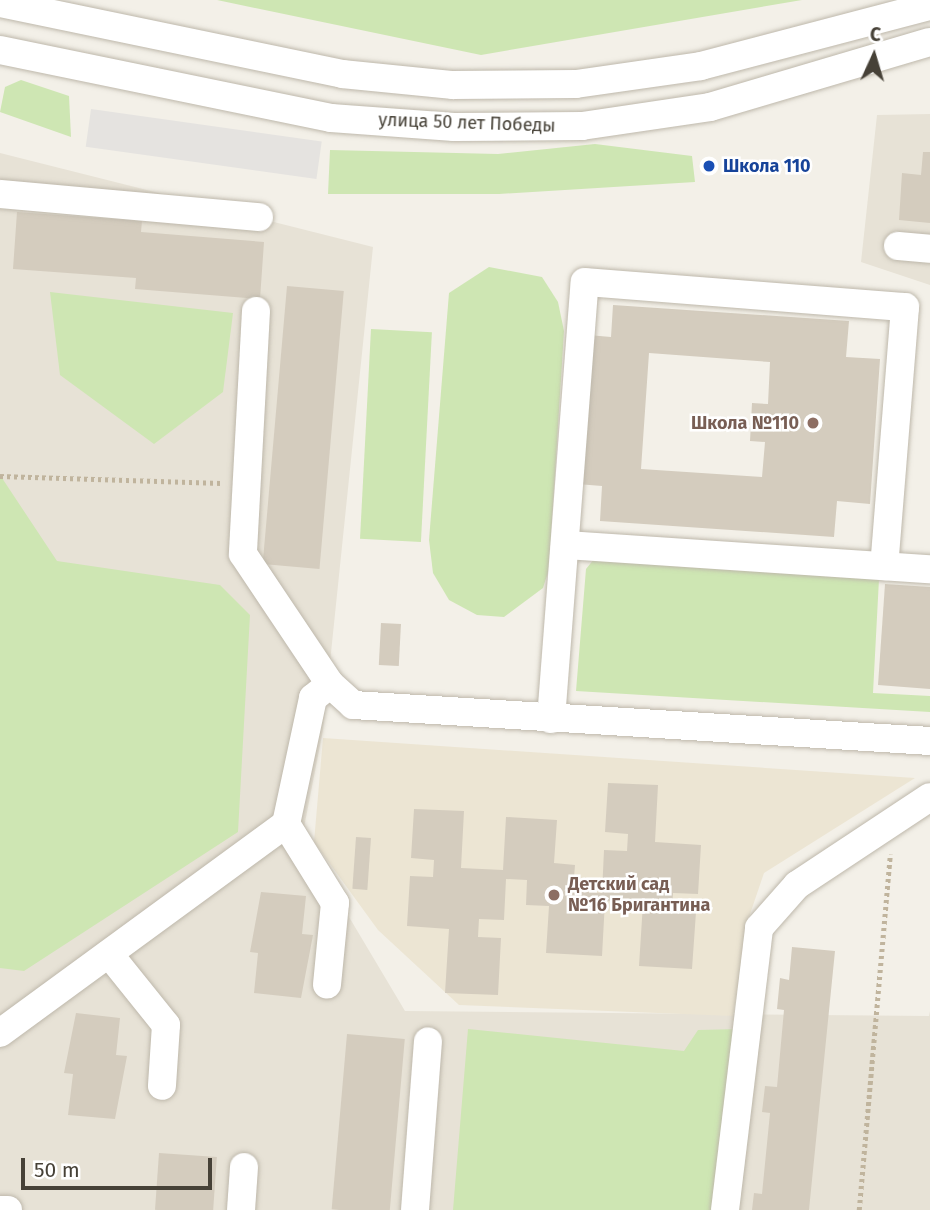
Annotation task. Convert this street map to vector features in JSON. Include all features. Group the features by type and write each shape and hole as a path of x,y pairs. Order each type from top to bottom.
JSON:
{"street":[{"path":"0,3 329,72 453,85 576,84 701,66 930,6"},
{"name":"улица 50 лет Победы","path":"0,50 331,118 454,127 582,126 710,107 930,42"},
{"path":"0,194 259,217"},
{"path":"898,246 930,249"},
{"path":"551,719 585,282 905,307 884,566"},
{"path":"256,312 243,555 330,684 353,705 930,741"},
{"path":"565,545 930,569"},
{"path":"0,1033 286,824 313,698 330,684"},
{"path":"725,1210 759,928 797,885 930,797"},
{"path":"286,824 335,902 327,985"},
{"path":"108,954 166,1025 162,1086"},
{"path":"415,1210 428,1041"},
{"path":"241,1210 244,1167"},
{"path":"0,1210 8,1210"}],"path":[{"path":"0,476 247,484"},
{"path":"859,1210 893,821"}],"shaded area":[{"path":"91,109 322,141 316,179 86,147"},
{"path":"930,114 930,285 861,262 877,115"},
{"path":"0,153 373,247 323,730 302,838 405,1011 929,1016 930,1011 930,1210 0,1210"},
{"name":"Детский сад №16 Бригантина","path":"323,738 915,778 764,873 749,917 733,1016 459,1005 378,930 314,842"}],"green space":[{"path":"217,0 802,0 481,55"},
{"path":"21,80 69,96 71,137 0,112 5,87"},
{"path":"595,144 692,156 695,182 499,194 328,194 330,150 498,154"},
{"path":"489,267 542,277 558,302 564,331 549,569 543,588 504,617 477,615 449,600 433,573 429,540 449,293"},
{"path":"50,292 233,313 223,392 154,444 60,375"},
{"path":"371,329 432,332 421,542 360,539"},
{"path":"0,475 57,561 220,585 250,615 238,832 24,971 0,968"},
{"path":"598,554 879,579 873,693 930,696 930,712 576,691 586,569"},
{"path":"468,1029 684,1051 698,1030 741,1029 721,1210 453,1210"}],"building":[{"path":"923,152 930,152 930,223 899,220 902,173 921,175"},
{"path":"17,212 142,221 141,232 264,242 260,299 135,289 136,278 13,269"},
{"path":"287,286 344,291 319,569 263,564"},
{"name":"Школа №110","path":"613,305 849,321 846,357 880,359 870,504 837,501 834,537 600,521 602,486 577,484 588,335 611,337","holes":["649,353 770,362 768,404 752,403 750,441 765,442 762,477 641,469"]},
{"path":"885,584 930,587 930,689 878,685"},
{"path":"381,623 401,624 399,666 379,665"},
{"path":"608,783 658,785 655,842 701,845 698,894 673,893 672,911 696,912 692,969 639,966 643,903 605,901 602,956 546,953 549,906 526,905 527,880 506,879 504,920 479,919 478,937 501,938 498,995 445,993 449,929 407,926 410,876 433,877 434,860 411,858 414,809 464,811 461,868 503,870 506,817 557,820 554,863 575,865 573,891 602,893 604,850 627,851 628,834 605,832"},
{"path":"356,837 371,838 367,890 352,889"},
{"path":"261,892 306,896 302,934 313,935 301,998 254,993 258,953 250,952"},
{"path":"792,947 835,951 809,1210 752,1210 754,1193 762,1194 770,1113 762,1112 765,1086 777,1087 784,1010 777,1009 780,978 789,980"},
{"path":"76,1013 120,1018 116,1055 127,1056 115,1119 68,1115 73,1074 64,1073"},
{"path":"347,1034 405,1039 390,1210 332,1209"},
{"path":"159,1153 217,1157 213,1210 155,1210"}],"place":[{"name":"Школа 110","path":"709,166"},
{"name":"Школа №110","path":"813,423"},
{"name":"Детский сад №16 Бригантина","path":"554,895"}]}
